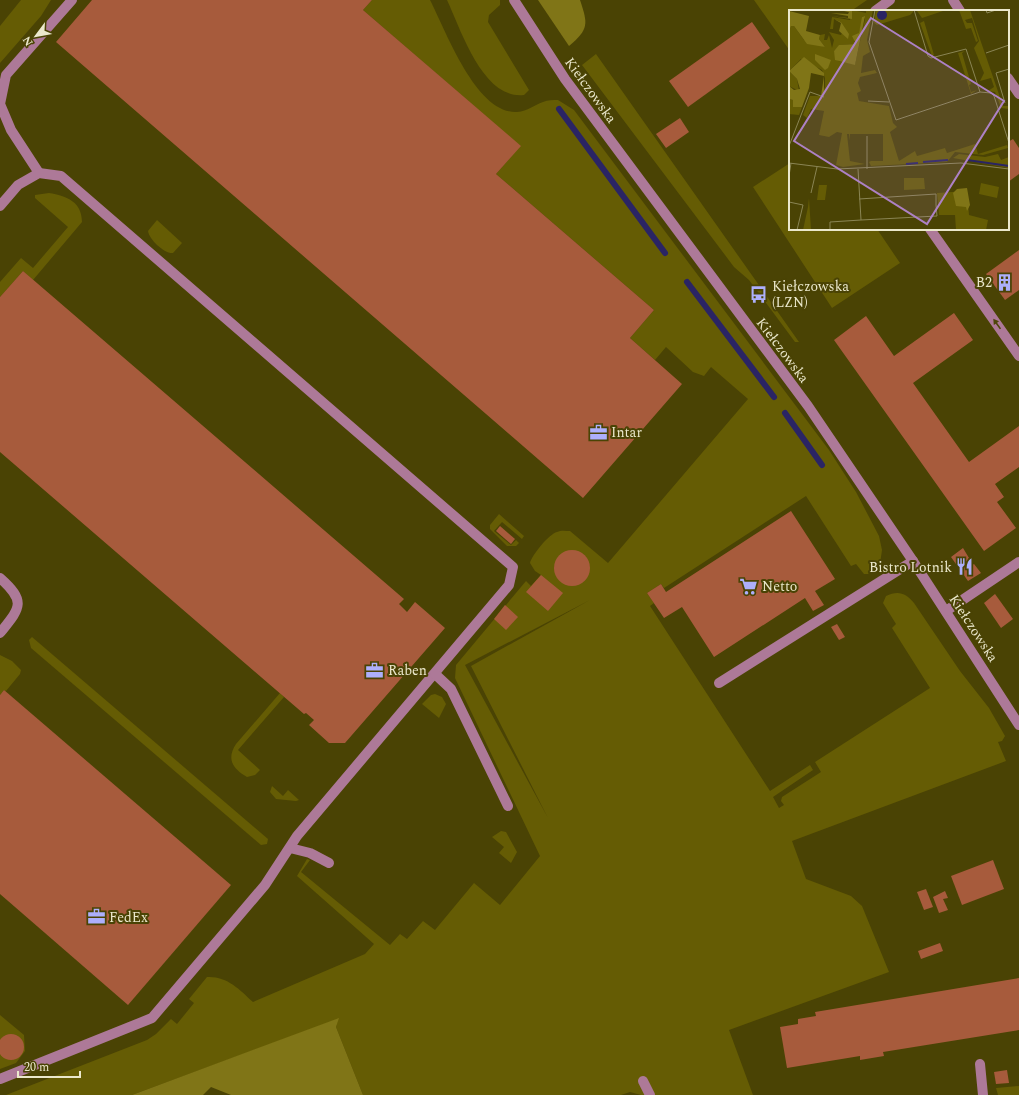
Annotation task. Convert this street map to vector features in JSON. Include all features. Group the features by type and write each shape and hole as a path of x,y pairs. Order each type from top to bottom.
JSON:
{"street":[{"path":"39,173 11,130 0,104 6,75 72,0"},
{"name":"Kiełczowska","path":"514,0 565,79 808,406 913,561 1019,725"},
{"path":"876,10 890,0"},
{"path":"953,0 959,10"},
{"path":"1009,79 1019,94"},
{"path":"0,206 18,185 39,173 61,176 513,567 510,585 298,836 265,885 152,1018 0,1079"},
{"path":"931,230 1019,356"},
{"path":"719,683 913,561"},
{"path":"946,611 1019,562"},
{"path":"0,578 14,590 18,603 14,615 0,633"},
{"path":"435,674 451,689 508,806"},
{"path":"290,848 310,853 329,863"},
{"path":"980,1064 983,1095"},
{"path":"643,1081 650,1095"}],"shaded area":[{"path":"21,0 51,0 41,16 0,63 0,26"},
{"path":"372,0 430,0 464,68 488,100 502,109 517,112 549,100 558,100 574,110 829,450 856,492 879,536 882,550 880,564 868,574 864,574 856,564 851,566 806,496 664,588 661,584 647,593 654,603 650,606 770,791 810,765 813,770 773,797 779,808 784,805 781,801 782,797 821,772 815,762 930,688 892,628 896,624 883,603 886,596 890,594 898,593 905,595 914,603 960,671 989,708 1005,736 1002,741 998,742 1006,761 792,841 806,879 851,896 862,906 889,972 729,1030 753,1095 641,1095 630,1092 621,1095 363,1095 336,1027 338,1019 132,1095 6,1095 147,1040 156,1034 171,1019 177,1024 194,1003 189,999 207,977 214,977 227,981 238,988 253,1002 365,954 374,944 297,876 307,859 310,860 301,872 390,945 400,934 407,939 423,921 435,930 474,883 500,905 540,856 455,678 456,665 526,581 531,586 541,575 535,571 530,563 537,550 545,541 559,531 570,531 608,563 748,399 711,367 704,376 693,372 666,347 655,360 630,338 654,310 496,174 520,146 363,10","holes":["590,600 471,666 548,818 465,665"]},
{"path":"447,0 500,0 500,5 489,15 488,22 529,90 524,95 509,94 485,75 475,61"},
{"path":"538,0 580,0 585,26 576,40 569,46"},
{"path":"754,0 867,0 852,10 789,10 789,50"},
{"path":"596,54 799,342 795,342 749,280 734,267 582,65"},
{"path":"789,164 789,230 878,230 900,263 832,308 753,187"},
{"path":"49,193 62,196 72,201 79,209 82,222 33,280 23,271 0,297 0,282 21,258 33,268 68,227 35,198 35,195"},
{"path":"157,220 182,243 173,253 169,253 161,249 149,234 148,231"},
{"path":"499,514 524,536 522,539 502,522 494,531 511,545 516,540 519,543 516,546 507,546 490,529 490,525"},
{"path":"32,637 268,839 267,844 261,845 31,648 29,640"},
{"path":"0,655 12,661 21,670 20,674 6,691 4,690 0,695"},
{"path":"280,693 284,697 238,750 260,770 255,775 247,777 238,771 232,763 231,759 233,749"},
{"path":"435,694 442,697 446,704 439,718 422,704 431,695"},
{"path":"272,786 283,796 288,790 299,800 276,799 270,792"},
{"path":"501,831 506,832 517,852 511,863 499,853 504,847 492,837"},
{"path":"0,1015 24,1035 25,1051 16,1063 0,1069"},
{"path":"339,1018 336,1027 363,1095 231,1095 211,1087 203,1095 132,1095"},
{"path":"1019,1086 1019,1095 998,1095 996,1088"}],"building":[{"path":"92,0 372,0 363,10 521,146 496,174 654,310 630,338 682,384 583,498 56,42"},
{"path":"752,22 770,48 688,107 669,81"},
{"path":"680,118 689,132 666,148 656,134"},
{"path":"1013,139 1019,148 1019,174 1009,181 1009,141"},
{"name":"B2","path":"1019,250 1019,290 1005,300 986,274"},
{"path":"23,271 404,599 399,604 407,612 415,602 445,628 345,743 329,743 309,725 314,720 306,713 304,714 0,452 0,297"},
{"path":"954,313 973,340 913,383 969,462 1019,426 1019,467 995,484 1004,497 997,502 1016,528 984,551 834,340 866,316 894,356"},
{"name":"Netto","path":"791,511 835,579 815,591 824,605 813,611 805,598 714,657 682,607 664,618 647,593 661,584 666,592"},
{"path":"500,526 515,539 511,544 496,531"},
{"path":"963,548 972,565 974,564 981,573 968,581 951,557"},
{"path":"576,550 585,555 589,561 589,575 585,581 576,586 568,586 559,581 555,575 554,564 559,555 565,551"},
{"path":"541,575 563,593 548,611 526,592"},
{"path":"995,594 1013,619 1001,628 984,603"},
{"path":"505,605 518,617 506,630 494,619"},
{"path":"837,624 845,637 839,640 831,627"},
{"path":"4,690 231,885 128,1005 0,894 0,695"},
{"path":"993,860 1004,889 962,905 951,876"},
{"path":"926,889 933,907 924,910 917,892"},
{"path":"945,891 948,898 943,899 948,910 939,913 933,897"},
{"path":"940,943 943,951 921,959 918,951"},
{"path":"1019,978 1019,1030 883,1052 884,1056 860,1060 860,1056 787,1068 780,1027 798,1024 798,1019 816,1016 815,1012"},
{"path":"6,1035 16,1035 23,1042 23,1052 16,1059 6,1059 -1,1052 -1,1042"},
{"path":"1007,1070 1009,1083 996,1084 994,1072"}],"waterway":[{"path":"559,109 665,253"},
{"path":"687,282 774,397"},
{"path":"785,413 822,465"}],"place":[{"name":"B2","path":"1005,282"},
{"name":"Kiełczowska (LZN)","path":"759,294"},
{"name":"Intar","path":"598,432"},
{"name":"Bistro Lotnik","path":"965,567"},
{"name":"Netto","path":"749,586"},
{"name":"Raben","path":"375,670"},
{"name":"FedEx","path":"96,917"}]}
